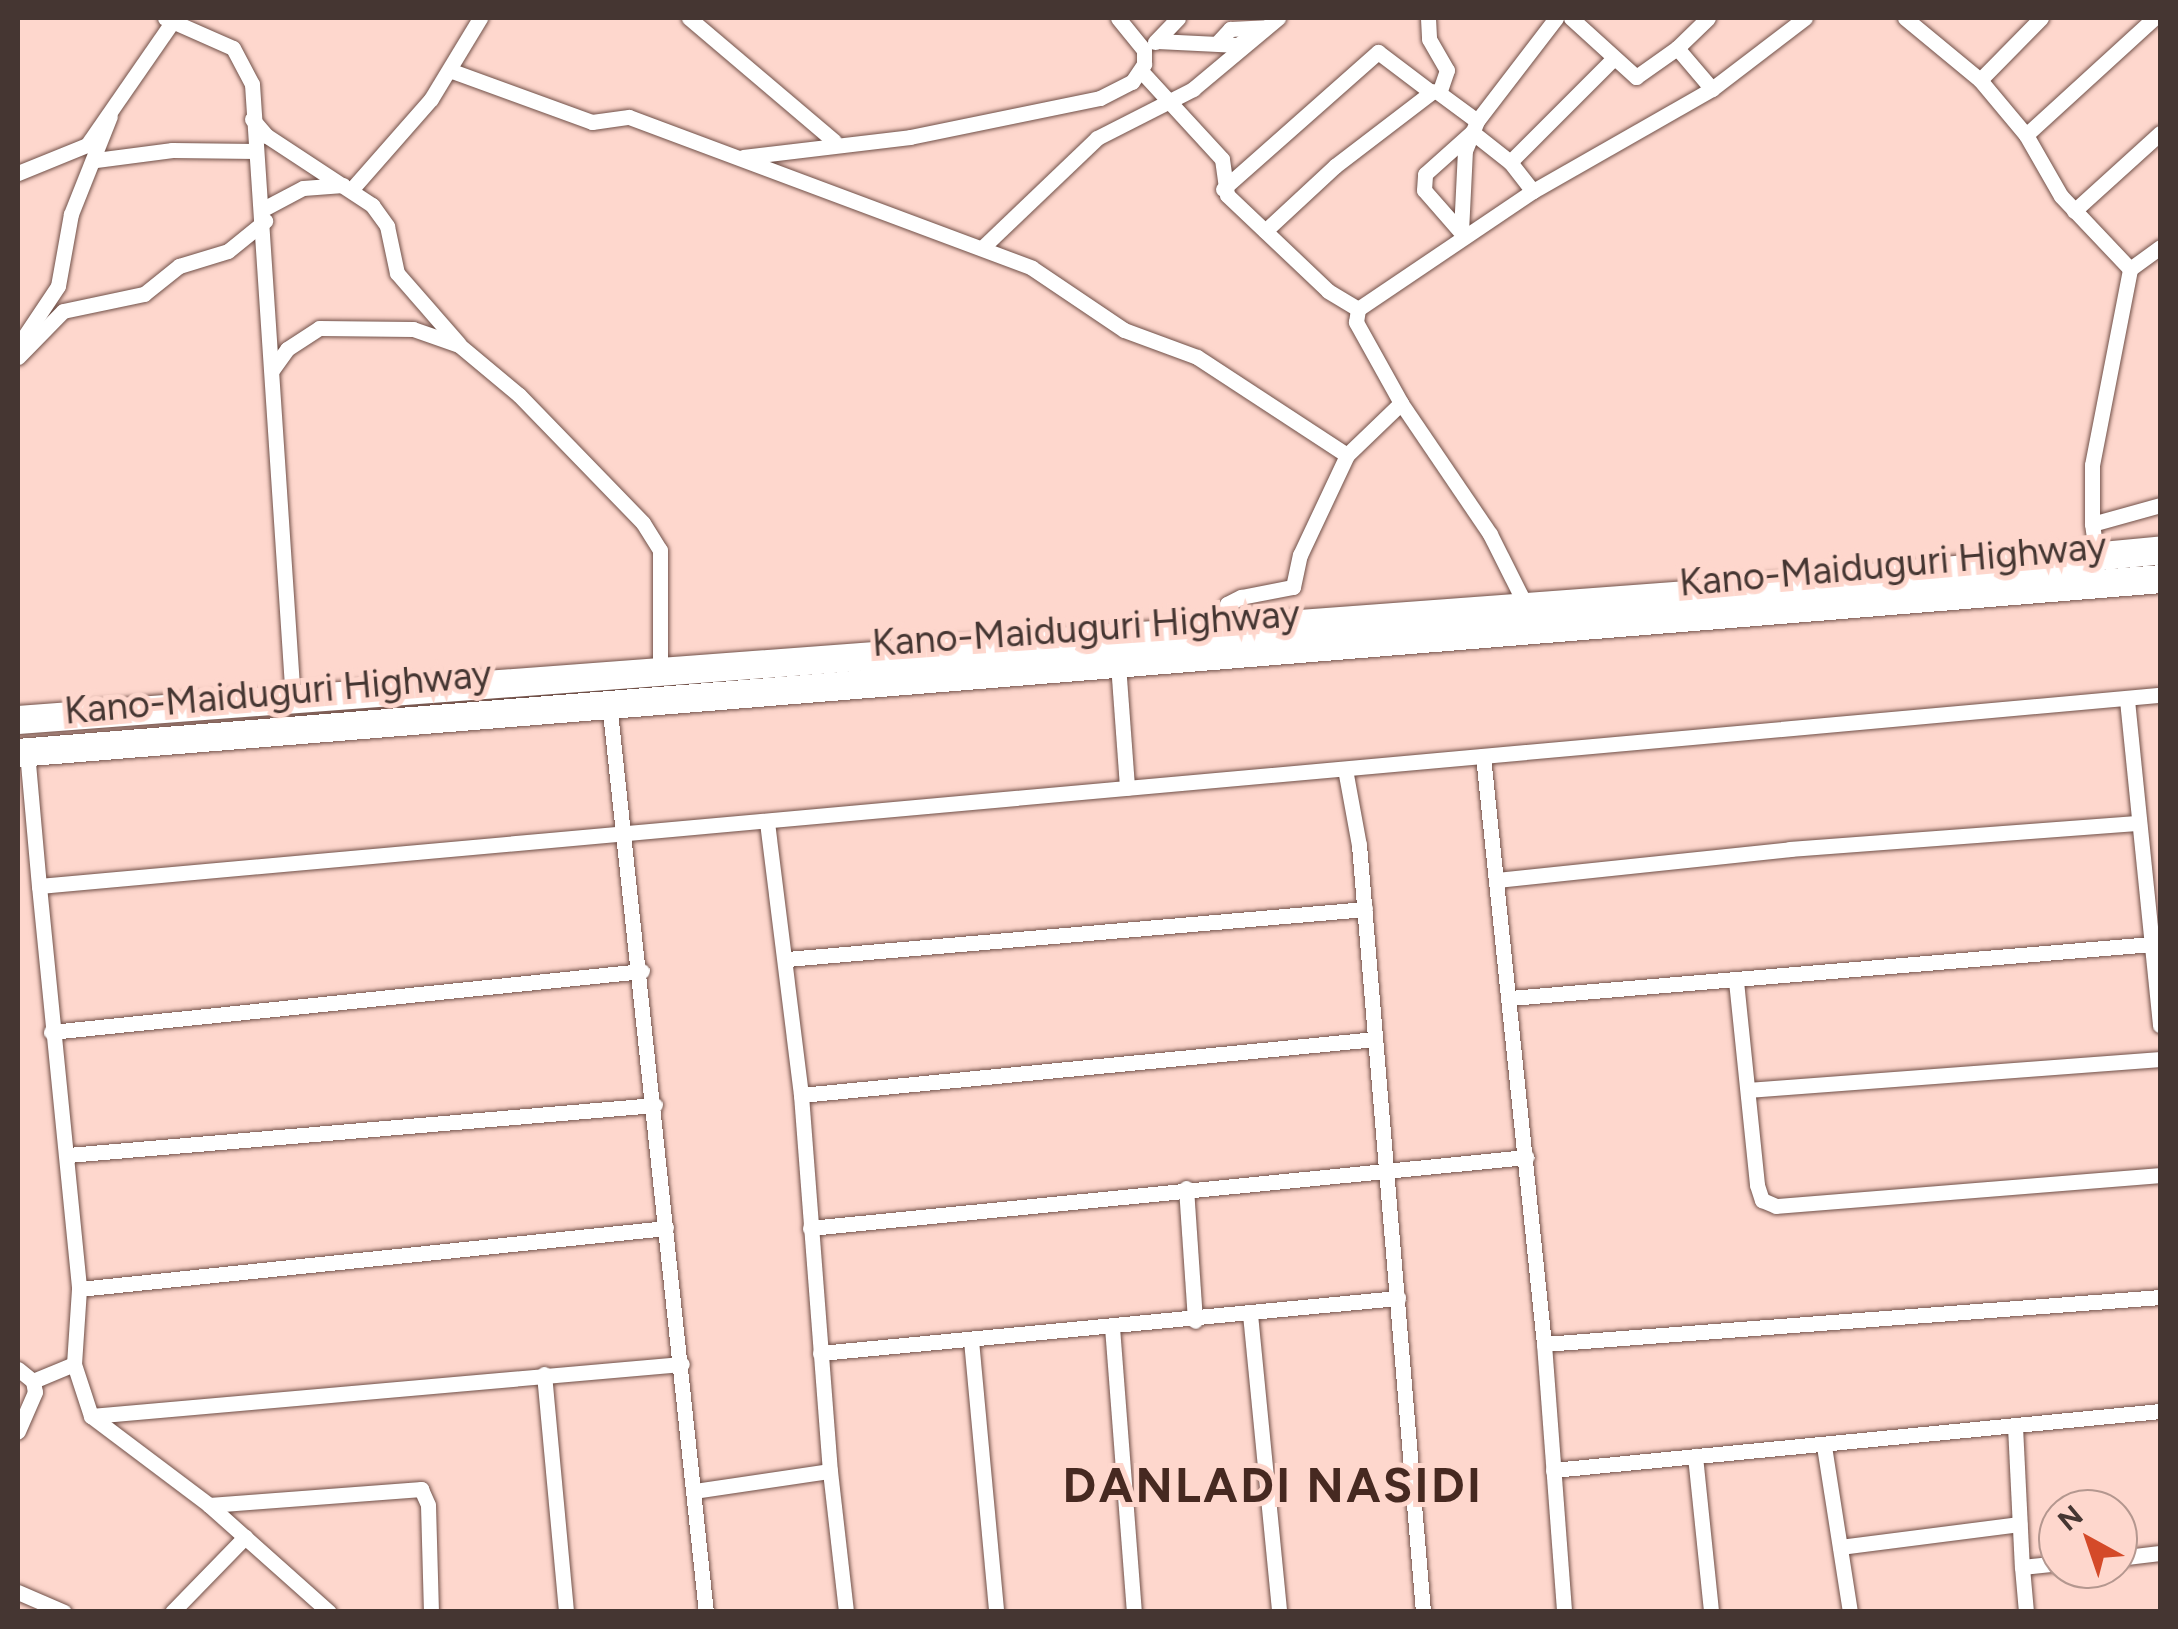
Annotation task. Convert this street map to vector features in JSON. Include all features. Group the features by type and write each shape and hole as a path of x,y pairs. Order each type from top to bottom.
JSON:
{"highway":[{"name":"Kano-Maiduguri Highway","path":"18,720 660,674 2160,551"},
{"name":"Kano-Maiduguri Highway","path":"22,752 2160,579"}],"street":[{"path":"18,172 72,154 110,116 172,18 233,48 252,84 252,119 265,214 293,702"},
{"path":"18,357 63,311 144,294 180,266 228,251 265,214 304,188 347,187 379,165 452,71 480,18"},
{"path":"689,18 834,141"},
{"path":"1118,18 1150,46 1218,42 1238,45 1272,22"},
{"path":"737,157 834,141 910,137 1100,98 1142,72 1150,46 1178,18"},
{"path":"1265,231 1433,91 1447,70 1430,39 1428,18"},
{"path":"1463,235 1422,180 1475,126 1556,18"},
{"path":"1571,18 1636,77 1677,48 1708,18"},
{"path":"1525,604 1490,534 1401,404 1356,322 1358,310 1533,191 1712,89 1805,18"},
{"path":"1980,80 2041,18"},
{"path":"1916,20 1980,80 2026,135 2074,211 2130,269"},
{"path":"982,248 1097,138 1193,89 1272,22"},
{"path":"2026,135 2155,22"},
{"path":"1677,48 1712,89"},
{"path":"1223,189 1378,52 1475,126 1533,191"},
{"path":"1510,162 1614,58"},
{"path":"452,71 592,122 628,117 1049,276 1124,330 1197,357 1347,456"},
{"path":"1142,72 1222,159 1223,189 1328,291 1358,310"},
{"path":"18,346 58,286 71,214 96,160 110,116"},
{"path":"252,119 267,136 347,187 387,226 397,272 459,345 519,395 642,523 660,550 660,674"},
{"path":"1463,235 1462,173 1475,126"},
{"path":"2074,211 2160,133"},
{"path":"96,160 172,150 256,152"},
{"path":"2097,559 2092,524 2092,465 2130,269 2160,247"},
{"path":"272,370 286,349 318,328 413,329 459,345"},
{"path":"1217,628 1227,604 1241,597 1293,587 1300,556 1347,456 1401,404"},
{"path":"2092,524 2160,506"},
{"path":"1118,664 1127,788"},
{"path":"40,886 624,838 1127,788 2160,696"},
{"path":"2127,700 2160,1025"},
{"path":"608,702 642,971 706,1612"},
{"path":"22,752 23,793 40,886 50,1032 68,1156 79,1289 74,1364 91,1416 209,1505 329,1612"},
{"path":"1483,756 1544,1344 1564,1612"},
{"path":"1345,768 1365,909 1389,1166 1423,1612"},
{"path":"767,822 801,1095 830,1470 846,1612"},
{"path":"1497,880 1790,849 2139,824"},
{"path":"787,959 1365,909"},
{"path":"1510,998 2152,944"},
{"path":"50,1032 642,971"},
{"path":"1736,981 1757,1186 1762,1200 1776,1206 2160,1175"},
{"path":"801,1095 1375,1039"},
{"path":"1748,1090 2160,1059"},
{"path":"68,1156 654,1105"},
{"path":"810,1228 1389,1166 1526,1157"},
{"path":"1186,1188 1195,1321"},
{"path":"79,1289 666,1228"},
{"path":"1544,1344 2160,1297"},
{"path":"820,1353 1195,1321 1398,1298"},
{"path":"1250,1314 1279,1612"},
{"path":"1112,1327 1134,1612"},
{"path":"971,1340 996,1612"},
{"path":"18,1431 33,1382 74,1364"},
{"path":"91,1416 682,1364"},
{"path":"18,1369 33,1382"},
{"path":"544,1374 566,1612"},
{"path":"1554,1470 2160,1412"},
{"path":"2015,1426 2026,1612"},
{"path":"1824,1446 1850,1612"},
{"path":"1695,1456 1711,1612"},
{"path":"694,1491 830,1470"},
{"path":"209,1505 420,1489 428,1505 432,1612"},
{"path":"1840,1547 2020,1524"},
{"path":"172,1612 245,1538"},
{"path":"2022,1567 2038,1565"},
{"path":"18,1592 64,1612"}],"district":[{"name":"DANLADI NASIDI","path":"1273,1486"}]}
